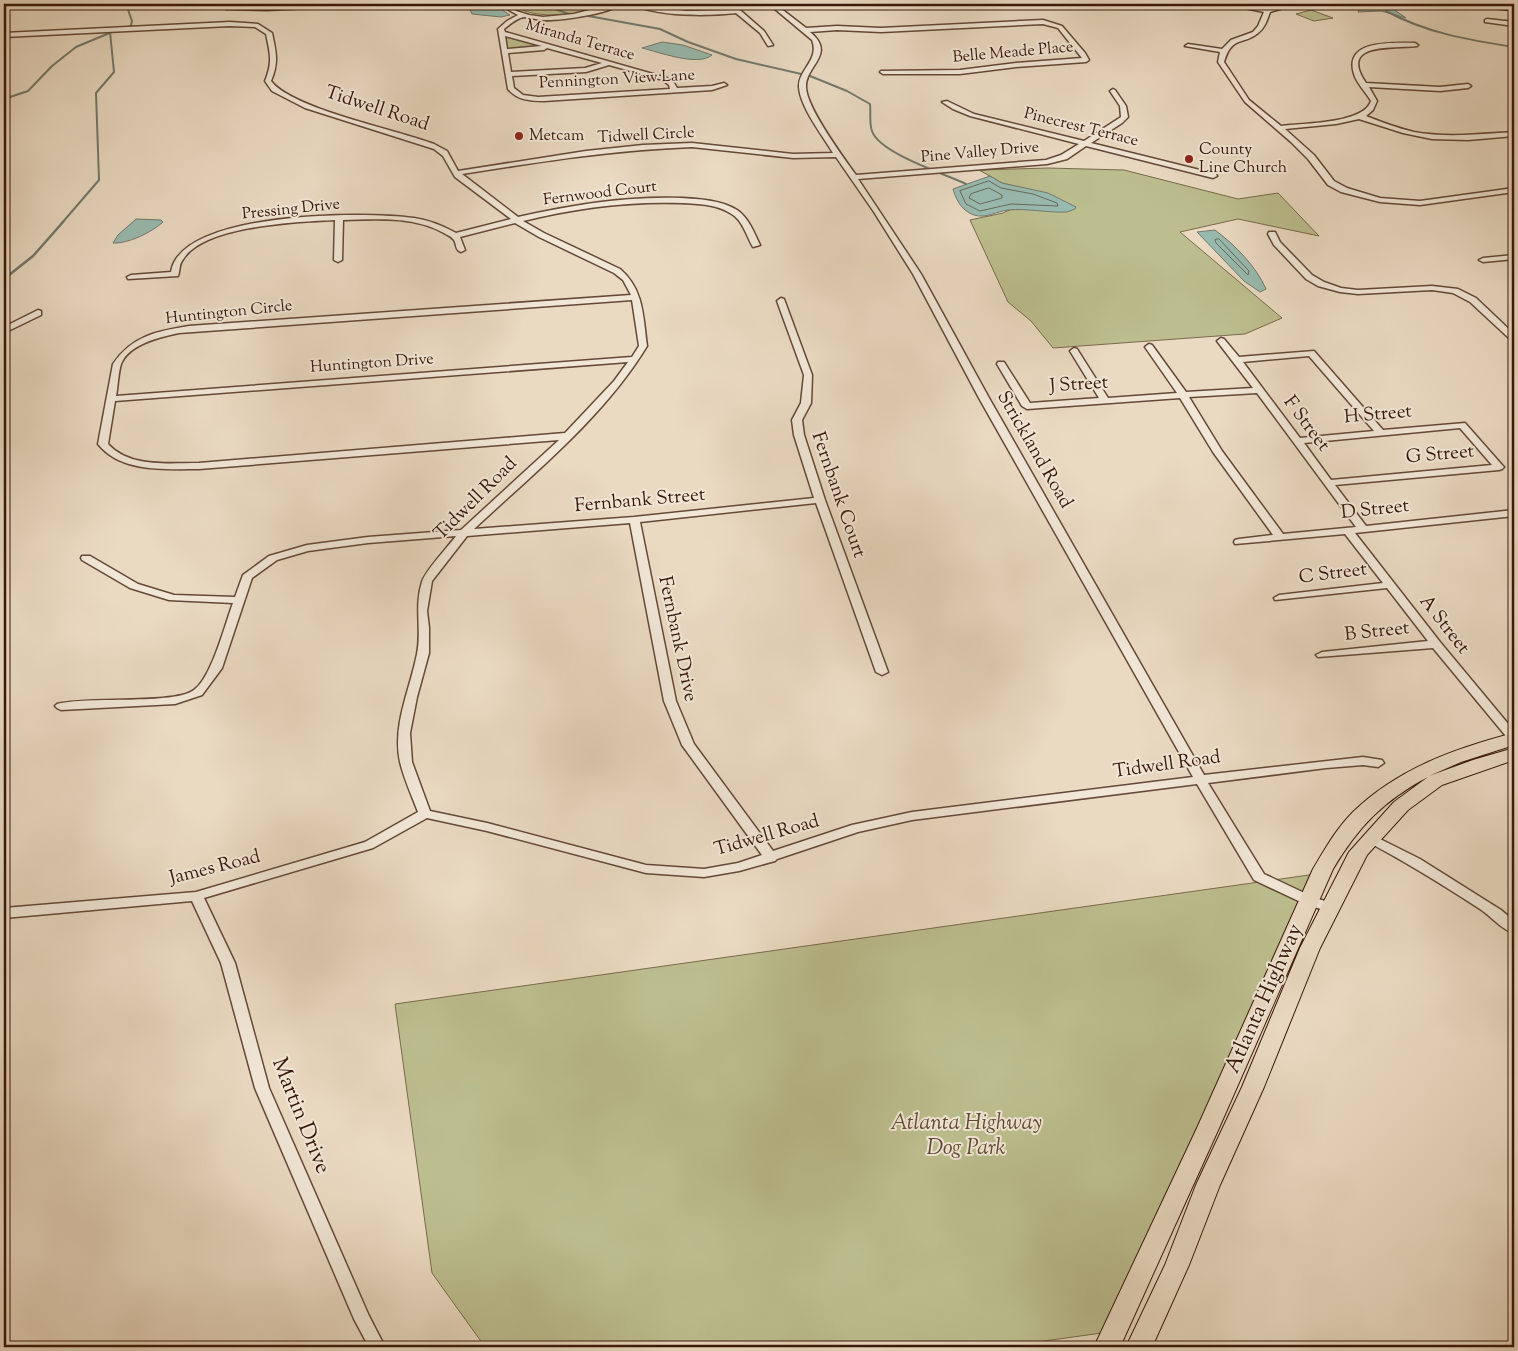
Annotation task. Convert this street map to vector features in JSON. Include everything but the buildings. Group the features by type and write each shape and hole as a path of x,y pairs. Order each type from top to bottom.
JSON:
{"main road":[{"name":"Atlanta Highway","path":"1139,1347 1177,1265 1208,1185 1254,1087 1310,948 1320,904 1323,869 1338,840 1371,805 1398,785 1438,763 1514,739"},
{"name":"Atlanta Highway","path":"1107,1347 1320,904 1359,852 1401,806 1435,782 1480,764 1514,754"}],"street":[{"path":"220,19 229,5 267,8 348,4"},
{"path":"501,4 523,15 543,18 581,15 618,4"},
{"path":"636,4 687,13 707,14 736,11"},
{"path":"730,4 762,32 770,45"},
{"name":"Strickland Road","path":"772,4 815,39 818,49 815,60 803,81 802,92 838,155 903,251 930,296 984,398 1200,779 1259,877 1320,904"},
{"path":"1148,4 1160,4"},
{"path":"1228,4 1267,11 1294,4"},
{"path":"1467,4 1514,8"},
{"path":"1267,11 1261,28 1255,33 1233,41 1224,51 1221,62 1247,101 1307,153 1331,183 1352,193 1380,200 1430,202 1514,190"},
{"path":"502,33 501,30 509,22 523,15"},
{"path":"1487,21 1514,24"},
{"name":"Belle Meade Place","path":"806,30 837,28 881,30 1043,22 1060,27 1086,60 1016,65 960,72 883,72"},
{"name":"Tidwell Road","path":"4,35 224,24 256,25 264,29 270,38 274,60 268,84 271,89 296,102 337,117 397,133 434,146 443,152 456,173 517,220 543,236 616,270 626,279 636,297 643,346 635,359 611,390 568,436 463,534 427,581 422,611 424,628 423,653 411,697 404,733 406,762 425,814 487,827 646,869 672,872 704,872 739,867 772,858 856,828 912,816 1344,762 1378,763"},
{"name":"Miranda Terrace","path":"502,33 666,79 673,85 674,91"},
{"name":"Pennington View Lane","path":"502,33 511,90 520,96 556,98 674,91 712,88 724,85"},
{"path":"1279,128 1358,116 1370,110 1374,104 1373,98 1358,76 1354,62 1359,54 1375,47 1414,45"},
{"path":"1188,46 1224,51"},
{"path":"504,51 551,47"},
{"path":"508,74 586,70 609,63"},
{"path":"1364,85 1440,89 1468,86"},
{"name":"Pine Valley Drive","path":"854,177 1019,166 1047,162 1064,157 1125,117 1125,112 1113,91"},
{"name":"Pinecrest Terrace","path":"945,102 972,115 1213,176"},
{"path":"1358,116 1421,139 1514,134"},
{"name":"Tidwell Circle","path":"456,173 586,153 648,147 692,145 793,156 838,155"},
{"name":"Fernwood Court","path":"455,236 556,210 648,199 697,202 723,207 743,219 756,245"},
{"path":"1375,207 1380,200"},
{"name":"Pressing Drive","path":"131,277 175,274 178,260 197,242 242,227 258,224 390,216 426,222 455,236"},
{"path":"338,260 339,219"},
{"path":"1272,234 1277,243 1309,277 1321,284 1340,290 1358,292 1432,288 1455,290 1473,300 1514,338"},
{"path":"455,236 462,250"},
{"path":"1483,260 1514,257"},
{"name":"Huntington Circle","path":"568,436 199,466 162,466 129,460 112,454 104,444 117,364 138,343 164,333 189,329 636,297"},
{"name":"Fernbank Court","path":"781,301 808,375 806,403 796,420 799,434 820,500 882,672"},
{"path":"4,330 38,313"},
{"name":"F Street","path":"1221,341 1363,529"},
{"path":"1149,347 1183,395 1218,452 1280,538"},
{"path":"1074,351 1105,400"},
{"path":"1237,360 1311,353 1380,432"},
{"name":"Huntington Drive","path":"111,399 635,359"},
{"name":"J Street","path":"1001,364 1027,406 1258,390"},
{"name":"H Street","path":"1297,440 1462,425"},
{"name":"G Street","path":"1329,483 1499,467 1462,425"},
{"name":"Fernbank Street","path":"61,706 175,700 198,694 216,668 247,577 273,558 308,548 368,540 634,520 820,500"},
{"name":"D Street","path":"1239,542 1514,513"},
{"name":"Fernbank Drive","path":"634,520 670,701 688,745 772,858"},
{"name":"A Street","path":"1348,531 1436,644 1514,739"},
{"path":"86,558 134,586 173,598 238,600"},
{"name":"C Street","path":"1279,598 1390,585"},
{"name":"B Street","path":"1322,655 1436,644"},
{"name":"James Road","path":"4,913 196,896 369,845 425,814"},
{"path":"1372,839 1416,862 1496,913 1514,928"},
{"name":"Martin Drive","path":"196,896 228,963 262,1088 340,1264 362,1319 377,1347"}],"green space":[{"path":"513,4 577,4 593,8 564,15 552,15 529,12"},
{"path":"1311,10 1333,18 1314,21 1296,14"},
{"path":"510,37 541,46 506,49 504,38"},
{"path":"1048,168 1124,170 1238,199 1278,193 1319,236 1238,219 1180,232 1282,318 1245,334 1053,348 1031,321 1008,302 970,220 1003,213 1025,203 1011,188 979,170"},
{"name":"Atlanta Highway Dog Park","path":"1316,874 1109,1332 1001,1347 485,1347 432,1273 395,1004"}],"water":[{"path":"441,4 493,4 510,15 501,17 472,14 469,8 443,6"},
{"path":"1343,4 1386,4 1406,18 1381,11 1358,12 1360,6"},
{"path":"662,42 683,45 712,55 698,60 688,59 642,48"},
{"path":"990,176 1002,183 1048,193 1076,207 1067,212 1015,210 983,216 974,215 966,211 960,205 953,189"},
{"path":"136,219 161,220 163,222 140,237 126,242 113,243 118,235"},
{"path":"1215,230 1244,256 1257,272 1266,289 1260,292 1244,281 1197,232"}],"waterway":[{"path":"126,4 132,21 130,29"},
{"path":"540,4 572,15"},
{"path":"1386,11 1401,19 1432,30 1514,47"},
{"path":"583,15 660,29 688,42 736,59 810,76 847,91 870,104 872,131 877,139 887,147 899,155 966,184"},
{"path":"4,99 28,91 52,66 76,47 110,33"},
{"path":"62,223 99,180 96,93 114,72 110,33"},
{"path":"4,279 33,256 63,222"}],"place":[{"name":"Metcam","path":"519,136"},
{"name":"County Line Church","path":"1189,159"}]}
